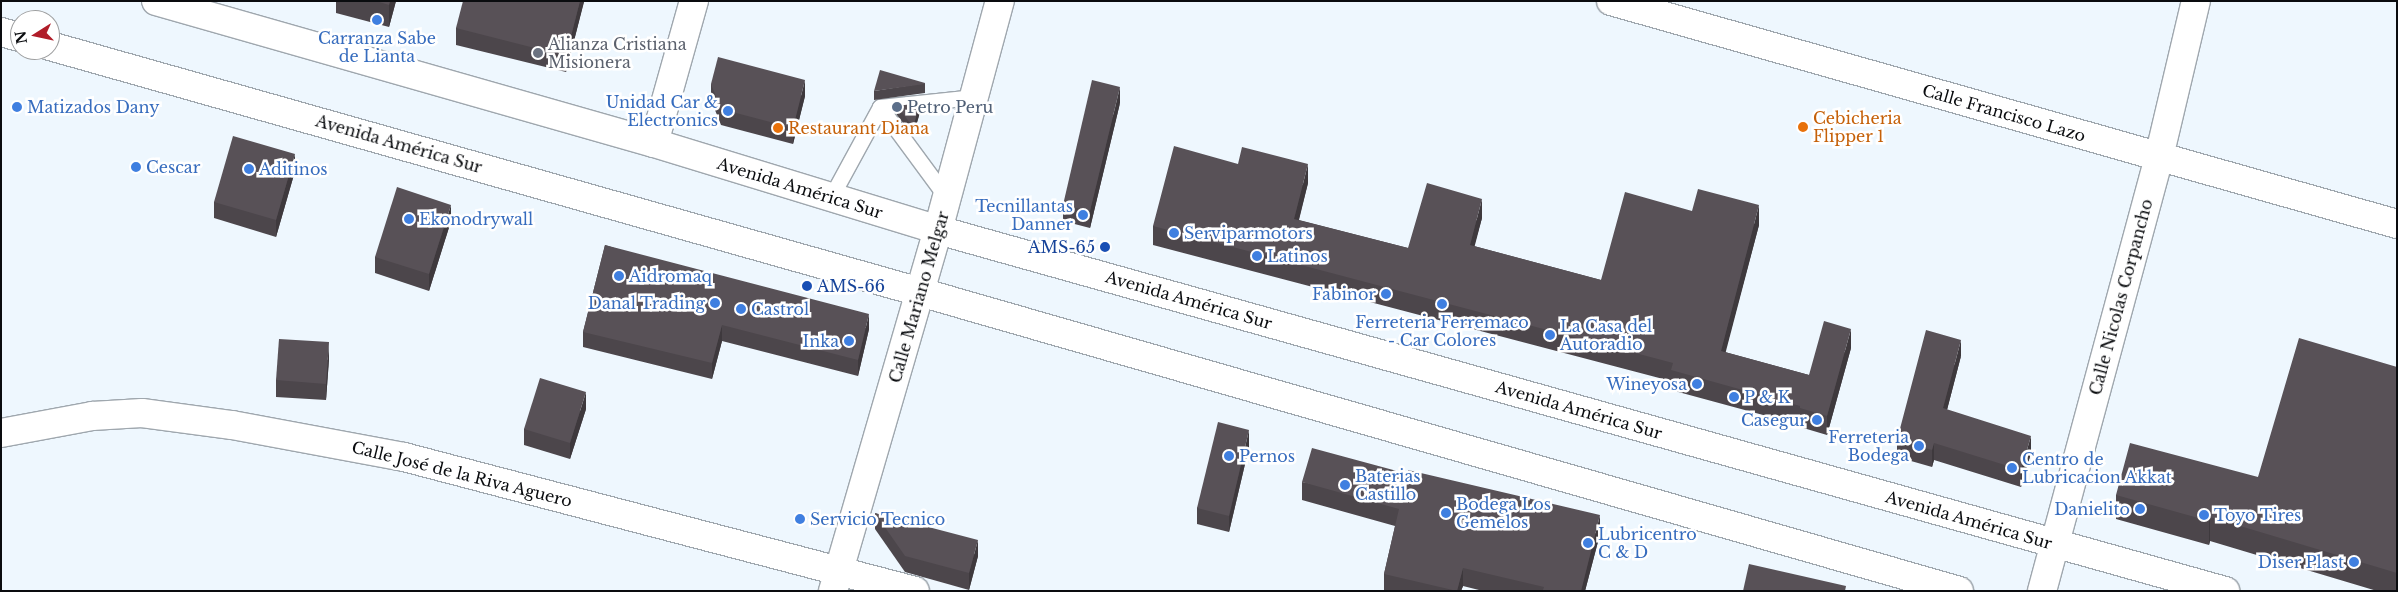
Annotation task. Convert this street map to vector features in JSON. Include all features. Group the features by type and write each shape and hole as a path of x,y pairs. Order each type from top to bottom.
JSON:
{"main road":[{"name":"Avenida América Sur","path":"156,1 654,143 938,230 2225,591"},
{"path":"654,143 694,1"},
{"name":"Calle Mariano Melgar","path":"836,580 938,230 1000,1"},
{"name":"Calle Francisco Lazo","path":"1611,1 2397,224"},
{"name":"Calle Nicolas Corpancho","path":"2042,591 2159,157 2196,1"},
{"name":"Avenida América Sur","path":"60,49 920,292 1958,591"},
{"name":"Calle José de la Riva Aguero","path":"1,432 92,416 142,413 232,425 404,457 836,580 915,591"}],"lane":[{"path":"880,107 974,97"},
{"path":"831,197 880,107"},
{"path":"880,107 947,198"}],"building":[{"path":"376,1 390,1 389,5"},
{"path":"463,1 580,1 566,56 456,28"},
{"path":"718,57 805,80 793,128 721,109 711,84"},
{"path":"880,70 925,83 925,84 874,91"},
{"path":"1092,80 1120,87 1090,211 1063,205"},
{"path":"920,103 914,124 910,123 897,106"},
{"path":"233,136 295,154 276,220 214,202"},
{"path":"1174,146 1238,164 1242,147 1308,164 1294,219 1408,248 1427,183 1482,199 1470,245 1601,280 1625,192 1692,211 1698,189 1759,205 1721,351 1809,375 1824,321 1851,329 1827,416 1800,408 1800,406 1671,370 1673,363 1153,226"},
{"path":"397,187 451,205 429,274 375,257"},
{"path":"605,245 869,314 858,360 722,325 712,363 583,332"},
{"path":"1926,330 1961,340 1943,408 2031,436 2021,470 1934,443 1932,450 1897,440"},
{"path":"2299,338 2397,367 2397,573 2210,517 2209,521 2116,495 2130,443 2258,477"},
{"path":"279,339 329,342 326,384 276,380"},
{"path":"540,378 586,392 570,443 524,429"},
{"path":"1218,422 1249,430 1229,516 1197,508"},
{"path":"1312,448 1408,474 1408,470 1600,515 1581,591 1545,591 1543,590 1544,587 1463,568 1457,591 1384,574 1399,509 1302,482"},
{"path":"875,513 978,540 969,573 905,556"},
{"path":"1749,564 1846,586 1845,591 1743,591"}],"place":[{"name":"Carranza Sabe de Lianta","path":"377,20"},
{"name":"Alianza Cristiana Misionera","path":"538,53"},
{"name":"Matizados Dany","path":"17,107"},
{"name":"Petro Peru","path":"897,107"},
{"name":"Unidad Car & Electronics","path":"728,111"},
{"name":"Cebicheria Flipper 1","path":"1803,127"},
{"name":"Restaurant Diana","path":"778,128"},
{"name":"Cescar","path":"136,167"},
{"name":"Aditinos","path":"249,169"},
{"name":"Tecnillantas Danner","path":"1083,215"},
{"name":"Ekonodrywall","path":"409,219"},
{"name":"Serviparmotors","path":"1174,233"},
{"name":"AMS-65","path":"1105,247"},
{"name":"Latinos","path":"1257,256"},
{"name":"Aidromaq","path":"619,276"},
{"name":"AMS-66","path":"807,286"},
{"name":"Fabinor","path":"1386,294"},
{"name":"Danal Trading","path":"715,303"},
{"name":"Ferreteria Ferremaco - Car Colores","path":"1442,304"},
{"name":"Castrol","path":"741,309"},
{"name":"La Casa del Autoradio","path":"1550,335"},
{"name":"Inka","path":"849,341"},
{"name":"Wineyosa","path":"1697,384"},
{"name":"P & K","path":"1734,397"},
{"name":"Casegur","path":"1817,420"},
{"name":"Ferreteria Bodega","path":"1919,446"},
{"name":"Pernos","path":"1229,456"},
{"name":"Centro de Lubricacion Akkat","path":"2012,468"},
{"name":"Baterias Castillo","path":"1345,485"},
{"name":"Danielito","path":"2140,509"},
{"name":"Bodega Los Gemelos","path":"1446,513"},
{"name":"Toyo Tires","path":"2204,515"},
{"name":"Servicio Tecnico","path":"800,519"},
{"name":"Lubricentro C & D","path":"1588,543"},
{"name":"Diser Plast","path":"2354,562"}]}
